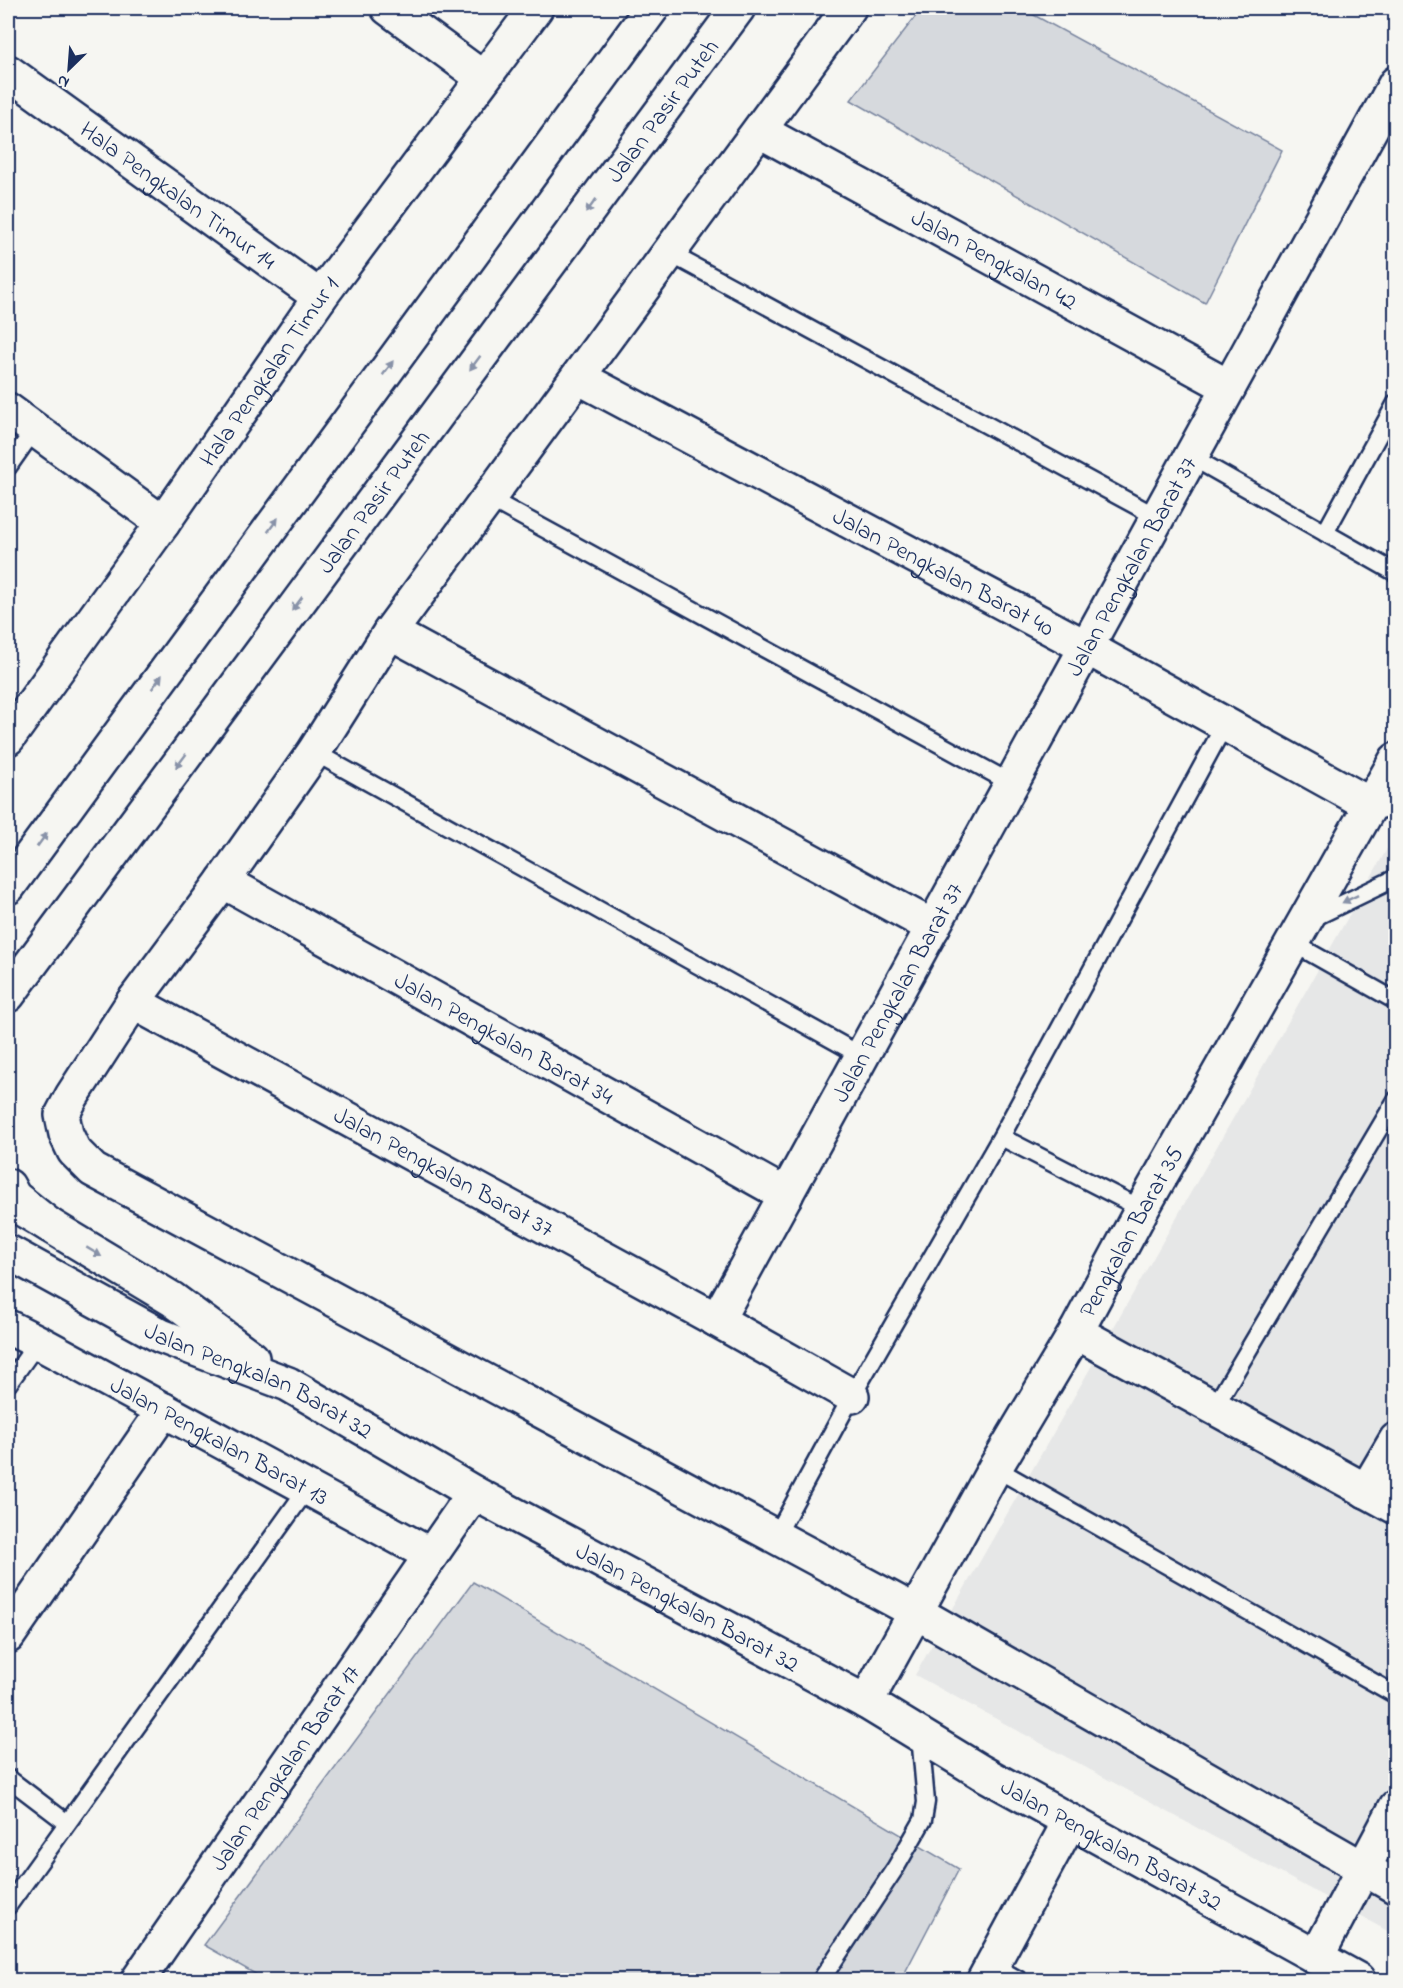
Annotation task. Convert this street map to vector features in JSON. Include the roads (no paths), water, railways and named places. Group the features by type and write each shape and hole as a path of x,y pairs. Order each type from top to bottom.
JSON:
{"street":[{"path":"388,8 483,78"},
{"name":"Hala Pengkalan Timur 1","path":"8,738 163,523 320,297 536,8"},
{"path":"8,887 652,8"},
{"name":"Jalan Pasir Puteh","path":"8,995 738,8"},
{"path":"849,8 390,632 314,752 223,881 133,1002 72,1096 62,1114 66,1134 74,1151 93,1170 916,1612 1395,1887"},
{"name":"Hala Pengkalan Timur 14","path":"8,72 320,297"},
{"name":"Jalan Pengkalan Barat 37","path":"133,1002 717,1320 1395,83"},
{"name":"Jalan Pengkalan 42","path":"760,131 1229,387"},
{"name":"Jalan Pengkalan Barat 40","path":"578,377 1086,647 1225,724 1383,804"},
{"path":"8,410 163,523"},
{"path":"390,632 933,927"},
{"name":"Pengkalan Barat 35","path":"866,1702 995,1468 1076,1332 1142,1209 1299,932 1383,804 1395,760"},
{"name":"Jalan Pengkalan Barat 34","path":"223,881 786,1195"},
{"path":"8,1186 14,1197 49,1225"},
{"path":"8,1201 172,1299 288,1384"},
{"name":"Jalan Pengkalan Barat 32","path":"8,1252 161,1336 288,1384 474,1492 866,1702 981,1772 1358,1980"},
{"path":"717,1320 852,1396"},
{"name":"Jalan Pengkalan Barat 13","path":"8,1327 431,1555"},
{"path":"1076,1332 1395,1507"},
{"path":"8,1636 164,1410"},
{"path":"1366,1491 1395,1440"},
{"name":"Jalan Pengkalan Barat 17","path":"138,1980 474,1492"},
{"path":"1316,1958 1395,1808"},
{"path":"998,1975 1070,1821"}],"lane":[{"path":"669,252 1157,517"},
{"path":"1325,533 1395,403"},
{"path":"8,467 34,430"},
{"path":"1191,456 1395,573"},
{"path":"488,498 1011,783"},
{"path":"775,1538 852,1396 1001,1137 1225,724"},
{"path":"314,752 862,1056"},
{"path":"1395,878 1299,932 1395,1001"},
{"path":"1214,1408 1395,1100"},
{"path":"1001,1137 1142,1209"},
{"path":"8,1384 39,1342"},
{"path":"995,1468 1395,1695"},
{"path":"8,1906 307,1489"},
{"path":"821,1980 896,1867 923,1820 926,1802 920,1735"},
{"path":"8,1778 67,1822"}]}
